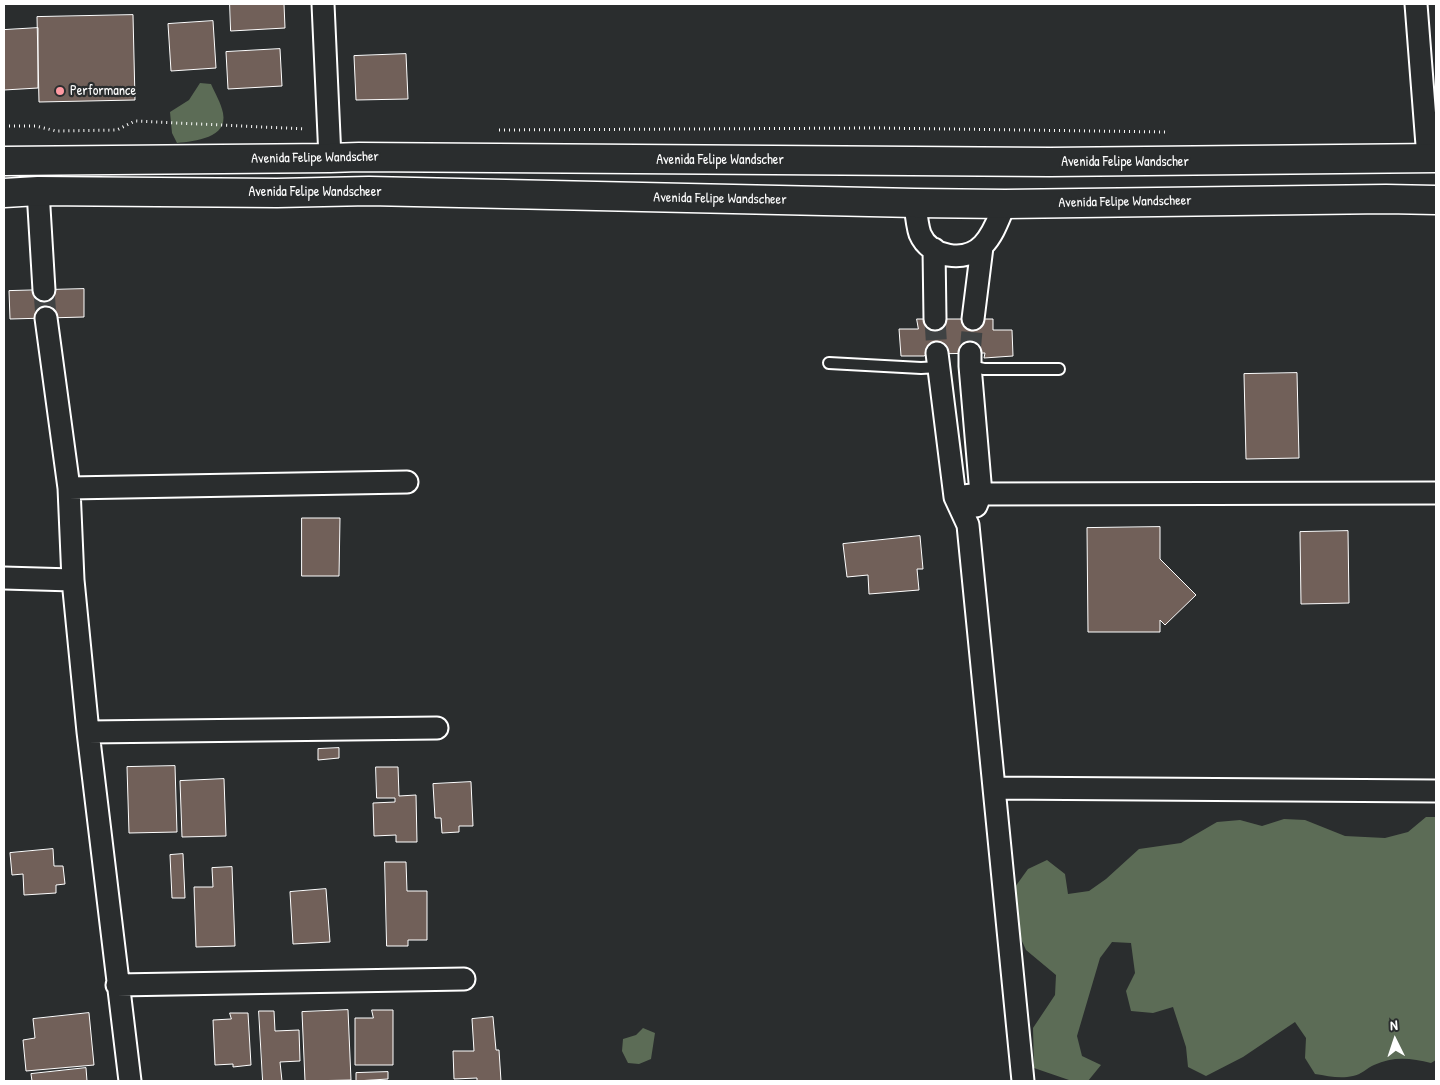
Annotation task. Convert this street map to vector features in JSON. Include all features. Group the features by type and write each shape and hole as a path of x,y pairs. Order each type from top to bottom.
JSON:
{"main road":[{"name":"Avenida Felipe Wandscher","path":"4,161 369,157 1060,162 1432,158"},
{"name":"Avenida Felipe Wandscheer","path":"4,193 38,191 267,193 369,191 1005,204 1436,200"}],"street":[{"path":"323,4 330,158"},
{"path":"1416,4 1432,158"},
{"path":"38,191 44,290"},
{"path":"915,203 920,234 934,250 943,254 963,256 982,247 988,239 1005,204"},
{"path":"973,319 982,247"},
{"path":"934,250 936,319"},
{"path":"46,318 69,488 73,580 88,732 130,1081"},
{"path":"968,524 981,494 970,359 938,360 955,497 968,524 1024,1081"},
{"path":"69,488 407,482"},
{"path":"955,497 981,494 1436,493"},
{"path":"4,578 73,580"},
{"path":"88,732 437,728"},
{"path":"994,788 1436,791"},
{"path":"117,985 464,979"}],"lane":[{"path":"970,359 984,369 1059,369"},
{"path":"829,363 921,368 938,360"}],"path":[{"path":"4,126 36,126 56,131 118,130 135,121 328,130"},
{"path":"494,130 876,128 1173,132"}],"green space":[{"path":"200,83 211,84 222,109 223,121 220,128 209,137 177,143 172,133 170,112 189,100"},
{"path":"1426,817 1436,817 1436,1060 1431,1063 1409,1059 1388,1060 1374,1065 1359,1074 1348,1077 1315,1074 1305,1058 1306,1038 1295,1022 1243,1057 1206,1076 1188,1067 1186,1047 1173,1007 1153,1013 1131,1011 1126,991 1135,973 1131,943 1112,942 1100,958 1077,1036 1082,1056 1101,1065 1088,1081 1069,1080 1034,1068 1033,1028 1055,995 1056,975 1026,950 1017,930 1015,887 1028,869 1047,860 1065,874 1068,894 1089,891 1106,879 1139,849 1181,843 1217,822 1240,820 1262,826 1284,819 1305,820 1345,836 1385,838 1408,832"},
{"path":"643,1028 655,1033 651,1059 639,1064 628,1063 622,1051 623,1039 636,1035"}],"building":[{"path":"230,4 284,4 285,28 231,31"},
{"path":"133,15 135,100 39,102 37,17"},
{"path":"213,21 216,68 171,71 168,24"},
{"path":"38,28 38,88 4,90 4,30"},
{"path":"280,49 282,86 228,89 226,52"},
{"path":"406,54 408,99 356,100 354,56"},
{"path":"84,289 84,317 10,319 9,291"},
{"path":"917,319 993,319 993,330 1012,330 1013,356 984,358 985,353 901,356 899,329 918,329"},
{"path":"1297,373 1299,458 1246,459 1244,374"},
{"path":"302,518 340,518 339,576 302,576"},
{"path":"1160,527 1160,559 1196,595 1165,625 1160,620 1160,632 1088,632 1087,528"},
{"path":"1348,531 1349,603 1301,604 1300,532"},
{"path":"920,536 923,569 917,569 919,590 869,594 868,575 847,577 843,544"},
{"path":"339,748 339,758 318,760 318,749"},
{"path":"175,766 177,832 129,833 127,767"},
{"path":"376,767 398,767 399,796 416,795 417,842 396,842 396,835 374,836 373,803 395,802 395,798 377,798"},
{"path":"224,779 226,836 182,837 180,781"},
{"path":"471,782 473,826 459,826 459,832 442,833 441,818 435,818 433,784"},
{"path":"53,849 54,866 63,866 65,884 56,885 56,893 24,895 23,874 12,875 10,853"},
{"path":"183,854 185,898 172,898 170,855"},
{"path":"385,862 406,862 407,891 427,891 427,940 408,940 408,946 387,946"},
{"path":"232,867 235,946 196,947 194,887 213,887 212,868"},
{"path":"326,889 330,942 293,944 290,892"},
{"path":"348,1010 351,1080 305,1081 302,1012"},
{"path":"372,1010 393,1010 393,1065 355,1065 355,1018 373,1018"},
{"path":"259,1011 274,1011 275,1031 299,1030 300,1061 280,1062 282,1081 263,1081"},
{"path":"89,1013 94,1065 26,1071 23,1040 35,1038 33,1019"},
{"path":"230,1013 248,1013 251,1065 233,1067 233,1064 215,1065 213,1020 231,1019"},
{"path":"493,1017 496,1050 499,1050 501,1081 477,1081 477,1078 454,1079 453,1051 474,1051 472,1019"},
{"path":"86,1068 87,1081 32,1081 31,1074"},
{"path":"388,1072 388,1079 356,1081 356,1073"}],"tunnel":[{"path":"44,290 46,318"},
{"path":"935,319 937,353"},
{"path":"970,353 973,319"}],"place":[{"name":"Performance","path":"60,91"}]}
